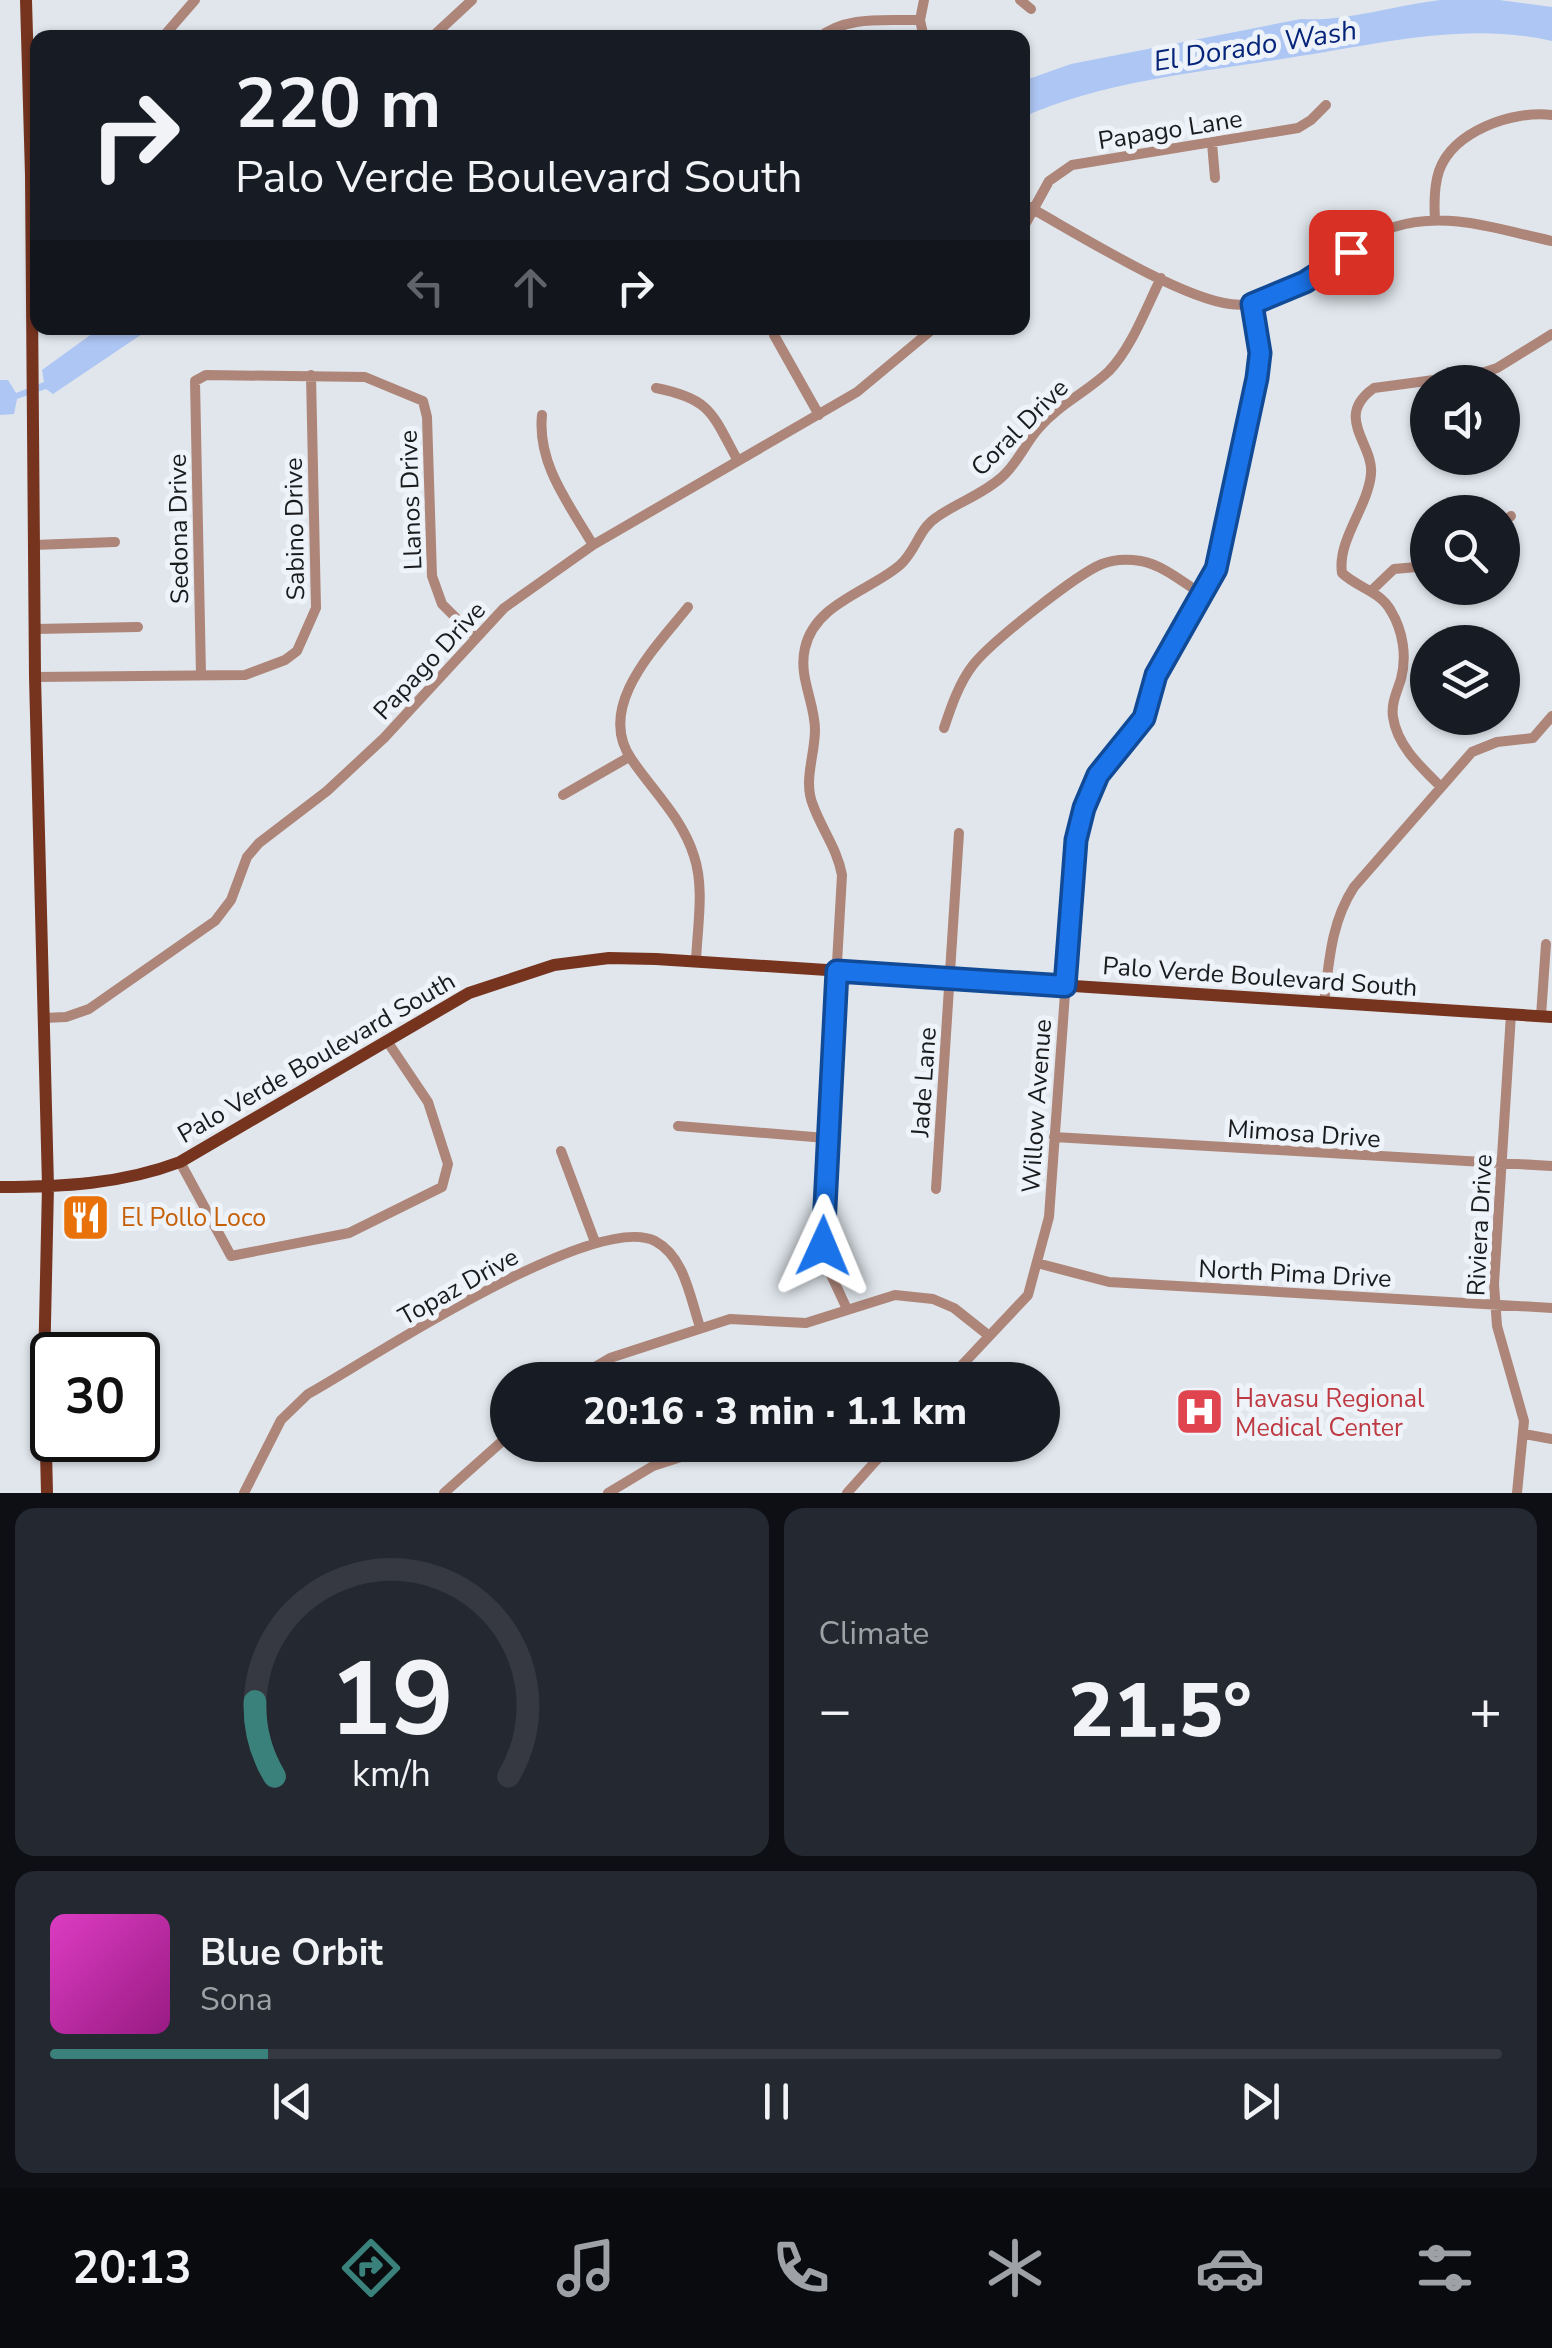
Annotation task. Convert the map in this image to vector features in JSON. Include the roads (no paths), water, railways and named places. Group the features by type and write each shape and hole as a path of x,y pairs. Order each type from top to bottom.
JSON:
{"main road":[{"path":"26,0 30,88"},
{"path":"34,335 35,629 48,1332"},
{"name":"Palo Verde Boulevard South","path":"0,1187 128,1178 180,1162 468,994 554,965 608,958 1546,1016"},
{"path":"47,1462 47,1493"}],"street":[{"path":"169,30 194,0"},
{"path":"440,30 472,0"},
{"path":"922,30 924,0"},
{"path":"1020,0 1031,9"},
{"path":"830,30 854,22 920,20"},
{"name":"Papago Lane","path":"1034,210 1049,181 1072,165 1298,128 1326,104"},
{"path":"1434,218 1439,169 1462,142 1498,122 1527,114 1552,115"},
{"path":"1212,143 1216,178"},
{"path":"1030,208 1208,299 1252,304 1305,282 1391,228 1434,218 1552,241"},
{"path":"1030,217 1034,210"},
{"name":"Coral Drive","path":"847,1310 826,1264 823,1246 842,875 838,852 812,804 809,778 816,733 804,665 811,632 828,613 901,564 934,518 978,496 1006,474 1038,429 1108,372 1122,354 1161,278"},
{"name":"Willow Avenue","path":"964,1362 1028,1296 1038,1263 1049,1217 1076,840 1098,775 1144,718 1156,675 1216,569 1257,378 1260,353 1252,304"},
{"path":"1441,787 1414,760 1398,735 1393,706 1404,666 1402,634 1383,598 1350,580 1341,566 1371,475 1356,422 1366,394 1389,385 1479,374 1497,368 1552,334"},
{"path":"775,335 820,415"},
{"name":"Papago Drive","path":"44,1018 89,1010 215,921 231,900 247,857 258,843 327,790 384,738 504,608 593,545 857,392 926,335"},
{"name":"Llanos Drive","path":"195,381 206,375 365,377 424,401 430,560 435,590 452,617 475,637"},
{"name":"Sabino Drive","path":"36,678 245,675 285,660 297,651 314,618 311,375"},
{"name":"Sedona Drive","path":"195,381 201,675"},
{"path":"656,388 687,394 704,404 738,460"},
{"path":"542,415 540,432 545,458 593,545"},
{"path":"34,545 115,542"},
{"path":"944,728 953,701 974,664 1098,565 1111,561 1143,562 1202,594"},
{"path":"1371,591 1394,569 1410,568"},
{"path":"688,606 646,660 627,694 622,718 629,757 670,808 694,857 700,884 696,962"},
{"path":"35,629 138,627"},
{"path":"1324,1002 1331,942 1344,903 1472,752 1497,742 1533,738 1552,716"},
{"path":"562,795 629,757"},
{"name":"Jade Lane","path":"936,1188 960,833"},
{"path":"1546,944 1546,1016"},
{"name":"Riviera Drive","path":"1511,1014 1495,1306 1502,1348 1522,1405 1524,1434 1517,1493"},
{"path":"180,1162 231,1256 348,1233 442,1187 448,1164 428,1102 387,1041"},
{"path":"678,1126 826,1138"},
{"name":"Mimosa Drive","path":"1054,1137 1552,1166"},
{"path":"561,1152 595,1242"},
{"name":"Topaz Drive","path":"244,1493 280,1420 308,1394 527,1268 595,1242 634,1236 664,1247 678,1264 700,1328"},
{"name":"North Pima Drive","path":"1038,1263 1109,1282 1552,1308"},
{"path":"603,1362 700,1328 745,1317 806,1323 874,1299 914,1294 954,1308 988,1335"},
{"path":"1524,1434 1552,1439"},
{"path":"444,1493 490,1452"},
{"path":"608,1493 665,1462"},
{"path":"847,1493 875,1462"}],"water":[{"name":"El Dorado Wash","path":"1441,0 1499,0 1552,7 1552,41 1486,33 1420,37 1120,86 1030,114 1030,79 1071,64 1301,19 1353,16"},
{"path":"90,335 141,335 53,394 46,389 17,399 14,414 0,415 0,380 8,380 16,393 44,382 42,370"}],"place":[{"name":"El Pollo Loco","path":"86,1217"},
{"name":"Havasu Regional Medical Center","path":"1200,1412"}]}
